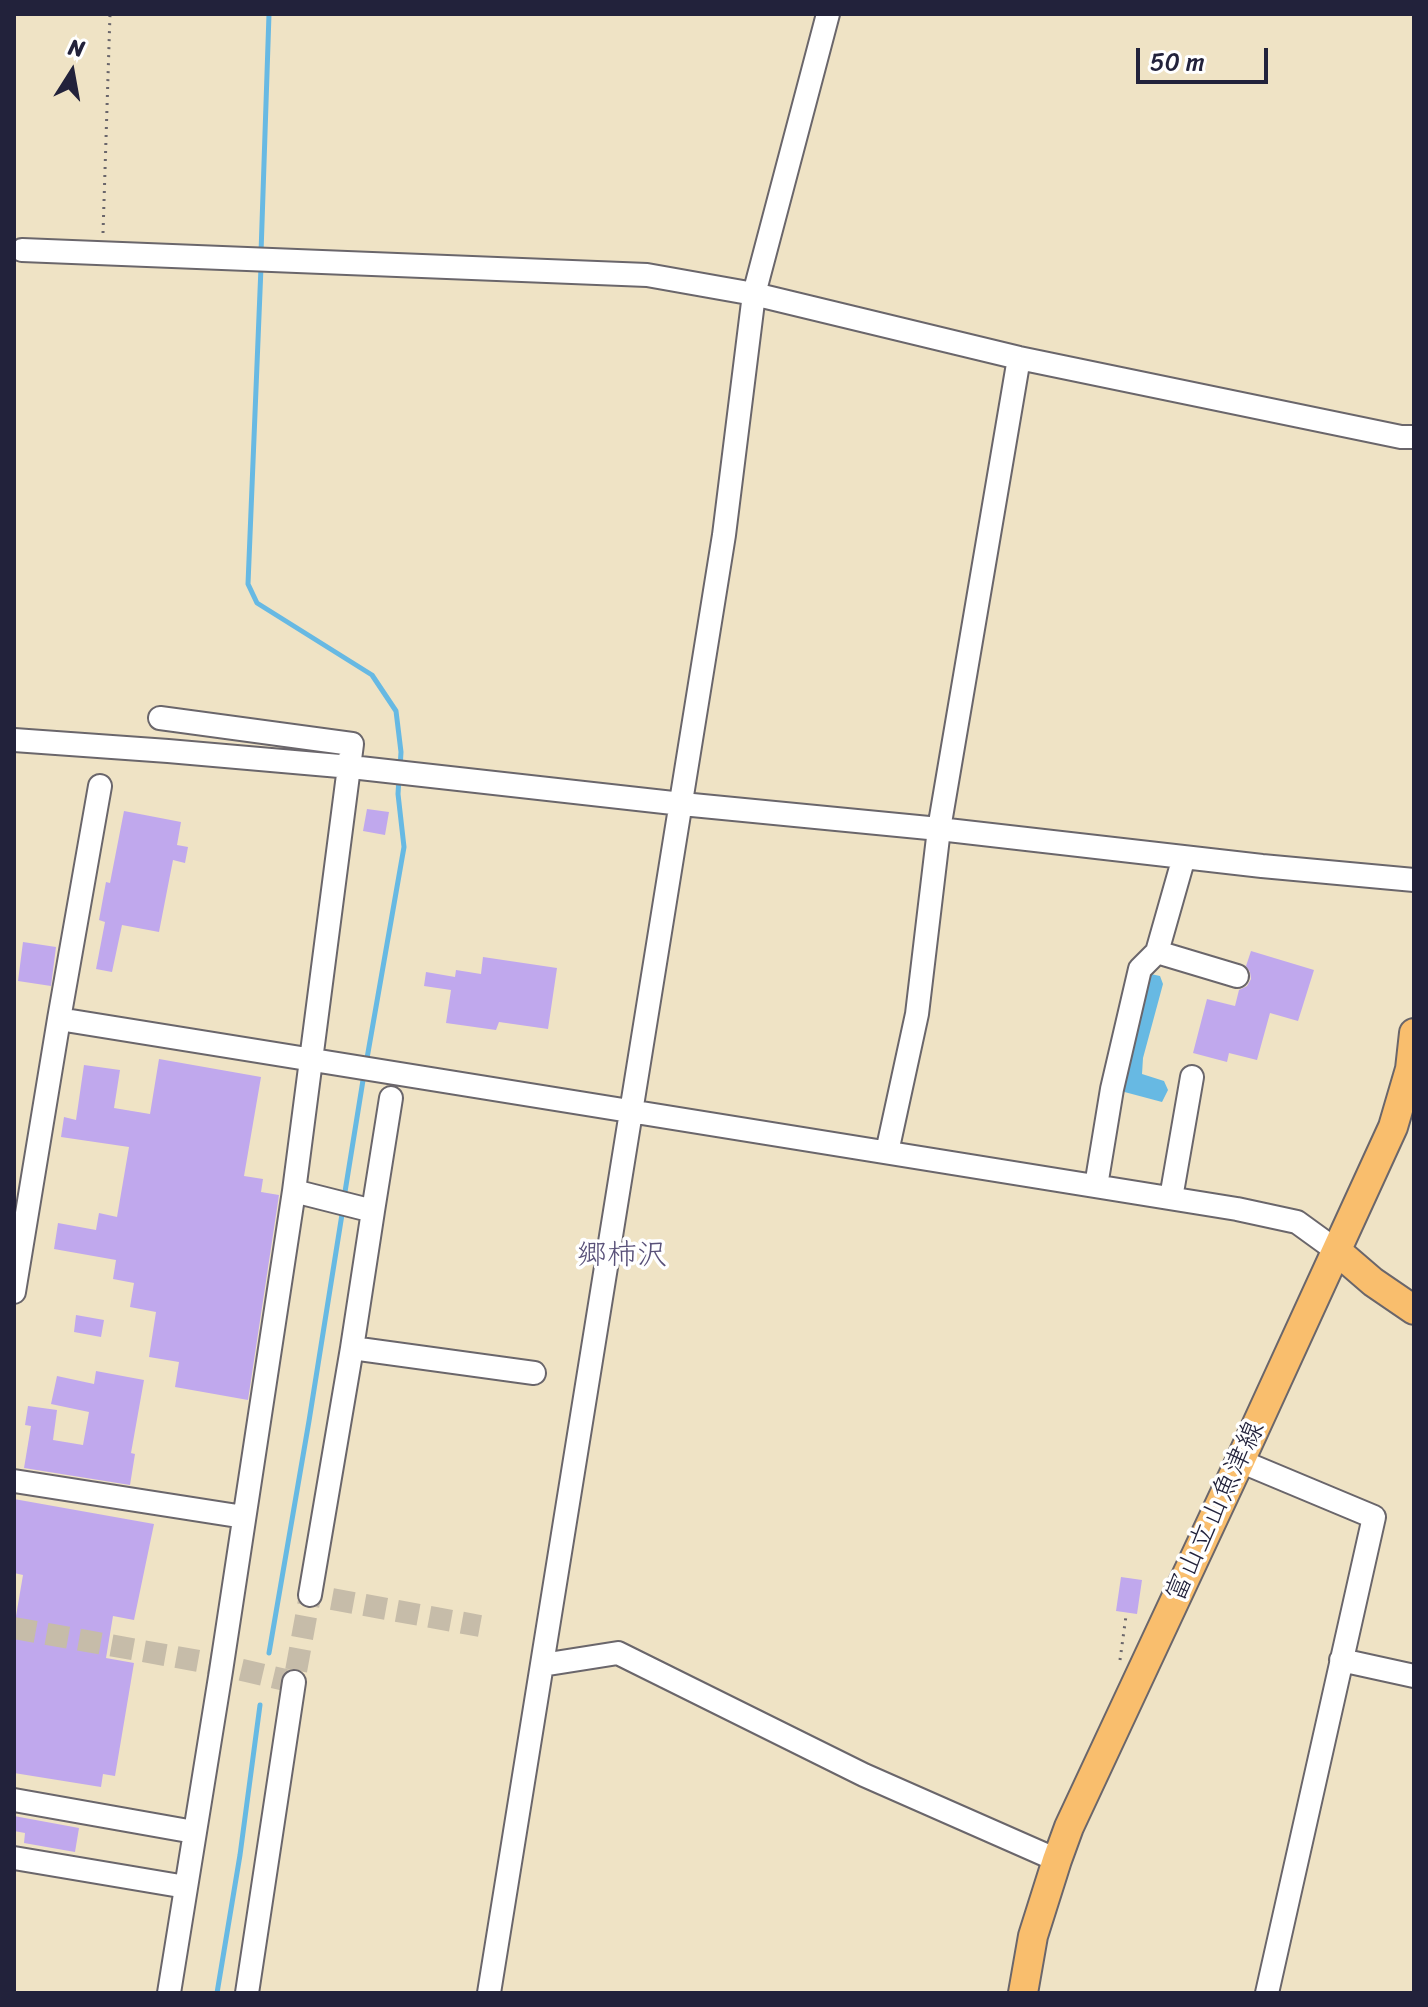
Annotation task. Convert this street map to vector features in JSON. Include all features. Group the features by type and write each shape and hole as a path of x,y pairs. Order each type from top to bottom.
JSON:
{"main road":[{"name":"富山立山魚津線","path":"1023,1993 1033,1936 1069,1827 1393,1127 1410,1069 1414,1033"},
{"path":"1337,1251 1373,1282 1414,1310"}],"street":[{"path":"489,1993 724,535 754,294 828,14"},
{"path":"22,250 647,275 754,294 1019,358 1401,437 1414,437"},
{"path":"887,1152 917,1014 939,829 1019,358"},
{"path":"160,718 352,744 294,1191 169,1993"},
{"path":"14,740 351,767 1414,880"},
{"path":"14,1292 100,786"},
{"path":"1096,1186 1112,1089 1140,969 1157,952 1184,857"},
{"path":"1157,952 1237,976"},
{"path":"59,1019 1237,1209 1297,1222 1337,1251"},
{"path":"1171,1198 1192,1077"},
{"path":"310,1595 391,1098"},
{"path":"294,1191 373,1211"},
{"path":"352,1348 534,1373"},
{"path":"1240,1461 1374,1517 1267,1993"},
{"path":"14,1481 244,1517"},
{"path":"542,1665 618,1653 864,1775 1057,1860"},
{"path":"1341,1660 1414,1676"},
{"path":"247,1993 294,1682"},
{"path":"14,1800 194,1832"},
{"path":"14,1858 186,1887"}],"path":[{"path":"103,253 110,14"}],"water":[{"path":"1146,973 1160,976 1163,984 1143,1058 1142,1074 1164,1081 1168,1090 1162,1102 1117,1090"}],"building":[{"path":"367,809 389,812 385,835 363,831"},
{"path":"124,811 181,822 177,845 188,847 185,863 173,860 159,932 122,925 112,972 96,969 105,922 99,920 106,882 110,883"},
{"path":"23,942 56,947 51,986 18,981"},
{"path":"1251,951 1314,970 1298,1021 1270,1013 1257,1060 1229,1053 1227,1062 1193,1053 1207,999 1235,1006 1239,990 1247,986 1251,979 1246,966"},
{"path":"483,957 557,968 548,1029 499,1022 496,1030 446,1023 451,990 424,986 426,972 455,977 456,970 481,974"},
{"path":"159,1059 261,1077 244,1176 263,1179 261,1192 279,1195 248,1400 175,1387 179,1362 149,1357 156,1312 130,1307 134,1283 113,1279 116,1260 54,1249 58,1223 96,1230 99,1213 117,1217 129,1147 61,1137 64,1117 76,1120 84,1065 120,1070 114,1108 150,1114"},
{"path":"76,1315 104,1320 101,1337 74,1332"},
{"path":"96,1371 144,1380 131,1453 135,1454 130,1485 24,1468 31,1426 25,1425 28,1406 57,1410 53,1440 83,1445 89,1412 51,1404 57,1376 94,1384"},
{"path":"14,1499 154,1524 134,1620 113,1616 106,1658 134,1663 115,1776 103,1774 101,1787 14,1773 14,1616 23,1575 14,1573"},
{"path":"1121,1577 1142,1580 1137,1614 1116,1611"},
{"path":"14,1816 79,1828 75,1852 24,1843 25,1833 14,1831"}],"waterway":[{"path":"261,253 269,14"},
{"path":"261,267 248,584 257,603 372,675 396,711 400,768"},
{"path":"366,1064 404,847 399,778"},
{"path":"344,1198 364,1074"},
{"path":"269,1653 343,1208"},
{"path":"217,1993 260,1705"}],"tunnel":[{"path":"14,1628 221,1665 294,1682 310,1595 480,1626"}],"district":[{"name":"郷柿沢","path":"622,1256"}]}
